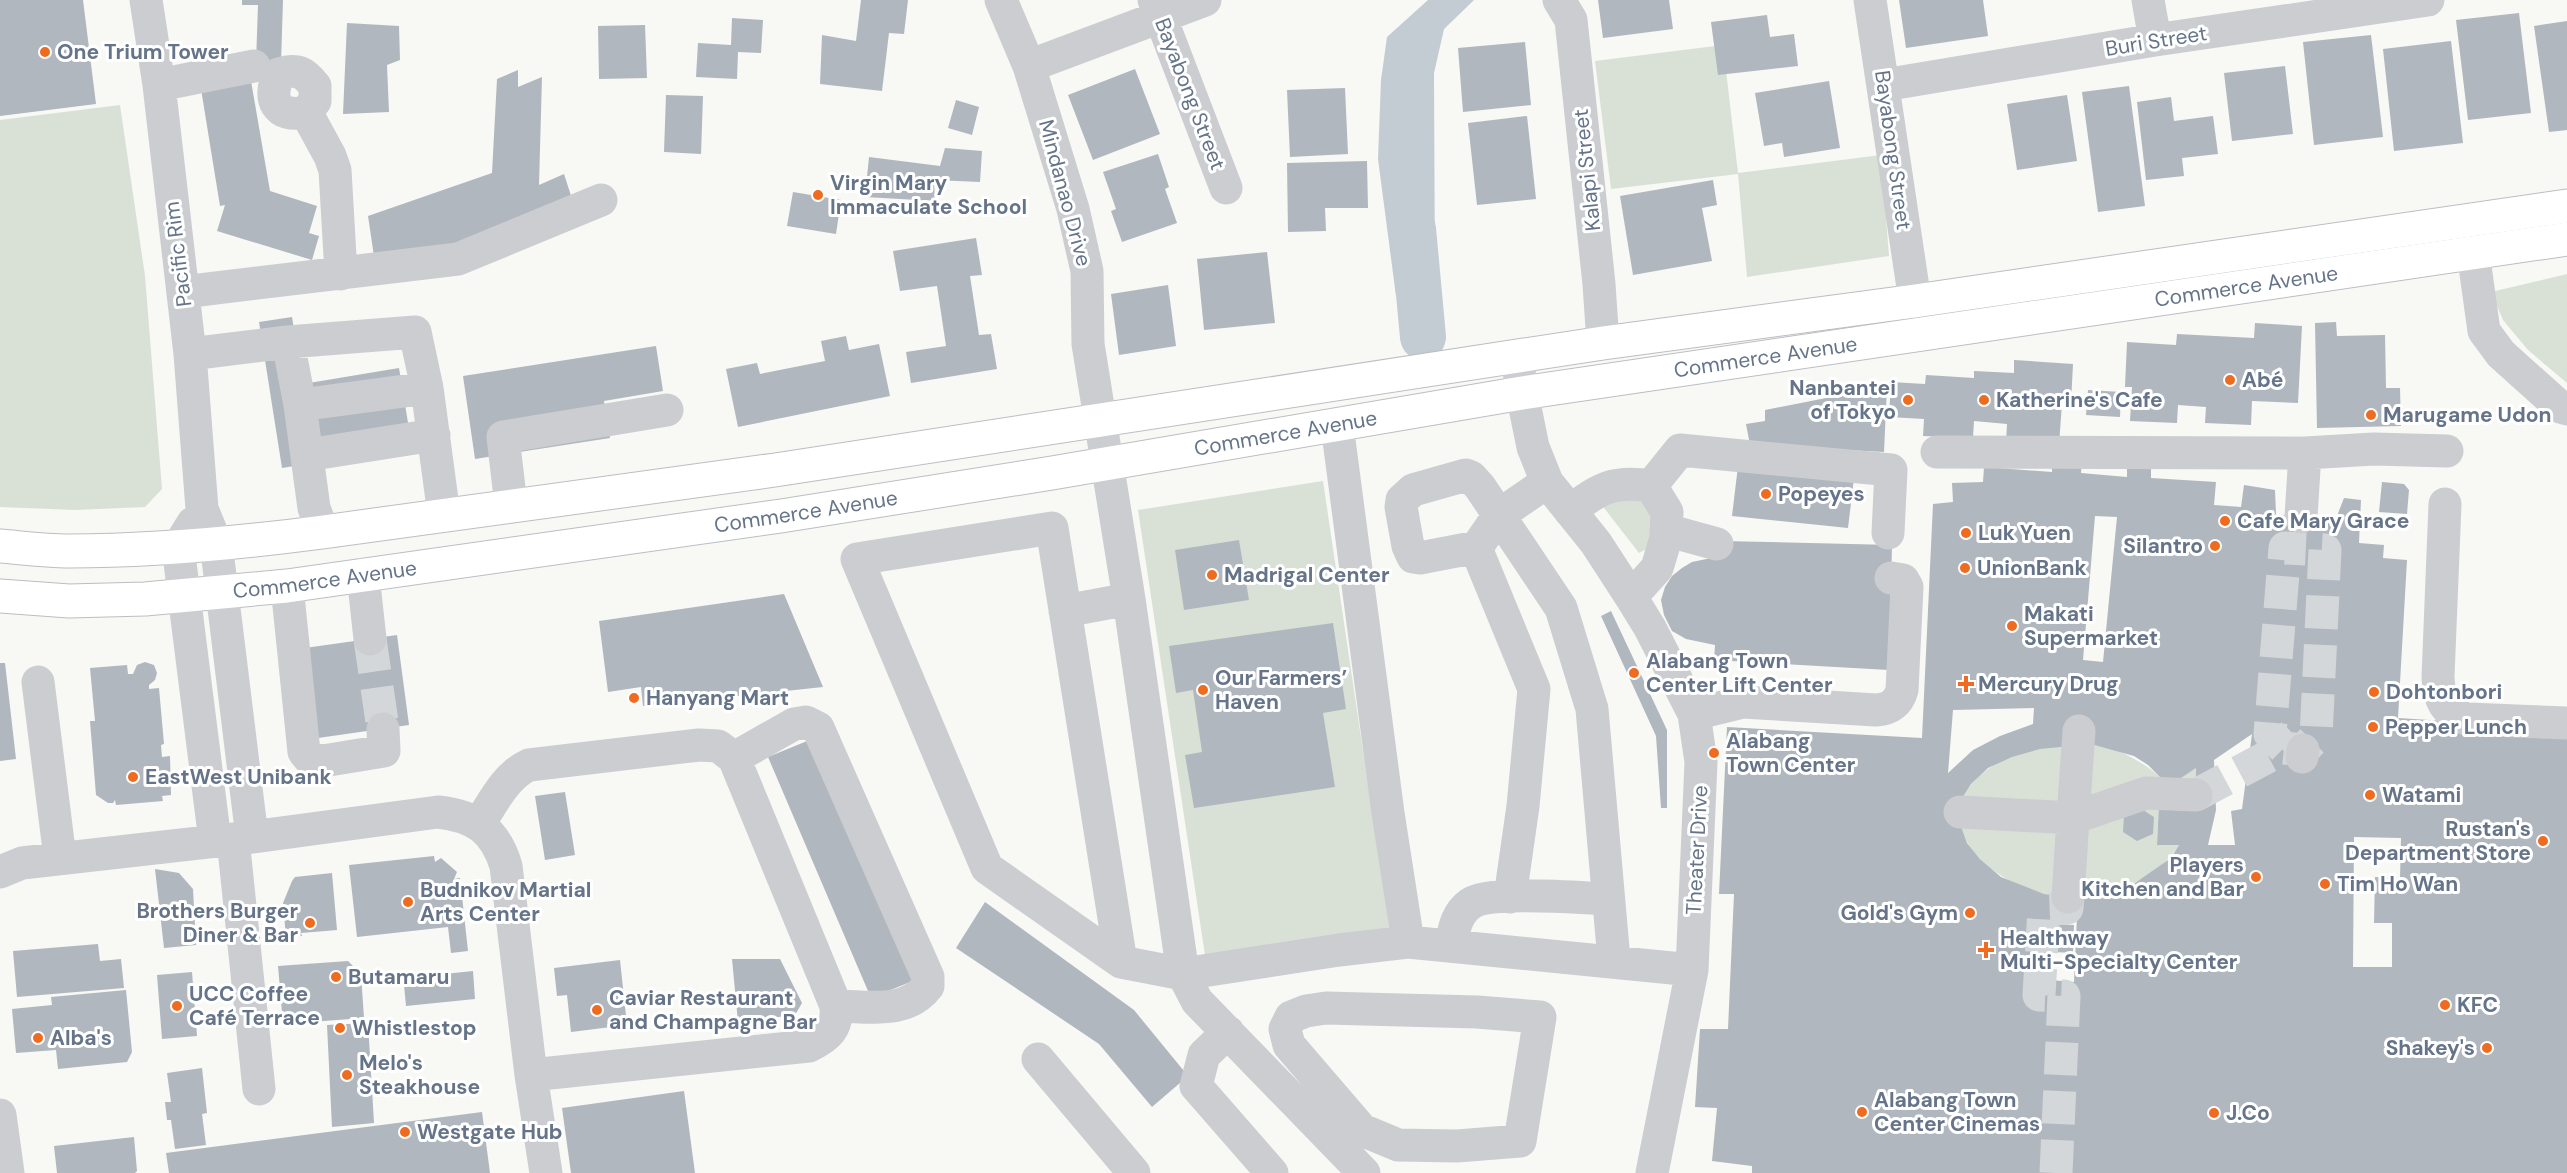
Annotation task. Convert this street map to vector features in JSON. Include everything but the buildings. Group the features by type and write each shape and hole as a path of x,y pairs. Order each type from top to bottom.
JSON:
{"main road":[{"name":"Commerce Avenue","path":"0,546 68,551 251,541 322,532 687,482 1603,343 1915,301 2567,206"},
{"name":"Commerce Avenue","path":"0,596 69,601 184,597 287,586 781,516 1107,464 1522,393 2567,239"},
{"path":"687,482 698,526"}],"street":[{"name":"Pacific Rim","path":"146,0 159,85 190,354 202,509 216,543 221,593 233,839"},
{"name":"Mindanao Drive","path":"1001,0 1029,66 1073,209 1087,271 1088,345 1129,599 1183,974 1197,1001 1364,1173"},
{"path":"1029,66 1157,8 1205,0"},
{"name":"Kalapi Street","path":"1559,0 1571,20 1599,284 1603,343"},
{"name":"Bayabong Street","path":"1870,0 1915,301"},
{"path":"2148,0 2155,40"},
{"name":"Buri Street","path":"1884,85 2155,40 2428,0"},
{"name":"Bayabong Street","path":"1157,8 1227,188"},
{"path":"159,85 254,66"},
{"path":"306,112 335,170 341,274"},
{"path":"183,292 458,259 601,200"},
{"path":"2473,252 2484,331 2501,354 2528,380 2567,409"},
{"path":"190,354 288,342 415,332 427,388 444,515"},
{"path":"288,342 300,405 314,508 322,532"},
{"name":"Theater Drive","path":"1517,356 1535,455 1546,482 1596,543 1631,597 1650,628 1694,714 1701,762 1692,970 1652,1173"},
{"path":"300,405 427,388"},
{"path":"511,505 503,437 667,410"},
{"path":"1337,425 1388,813 1408,942"},
{"path":"307,455 434,435"},
{"path":"1937,452 2305,453 2374,449 2447,451"},
{"path":"1651,486 1680,450 1891,470 1888,533"},
{"path":"2301,517 2305,453"},
{"path":"1546,482 1499,515 1477,546 1420,558 1413,557 1408,546 1401,507 1402,500 1413,490 1466,475 1471,477 1480,487 1499,515 1561,608 1592,709 1614,960"},
{"path":"1570,511 1596,490 1630,483 1651,486"},
{"path":"1631,597 1657,568 1666,530 1667,512 1651,486"},
{"path":"2445,504 2438,676 2443,703 2456,716 2467,719 2567,723"},
{"path":"202,509 178,546 184,597 233,839 259,1089"},
{"path":"1120,962 1052,528 857,559 987,868 1120,962 1183,974 1408,942 1614,960 1692,970"},
{"path":"1666,530 1717,544"},
{"path":"1477,546 1534,689 1523,806 1510,897"},
{"path":"363,575 370,639"},
{"path":"1694,714 1743,702 1876,710 1893,706 1902,690 1907,586 1903,580 1892,578"},
{"path":"287,586 304,752 309,758 323,761 384,751 383,729"},
{"path":"1065,611 1129,599"},
{"path":"38,682 60,858"},
{"path":"734,758 794,724 806,722 818,728 928,977 928,986 920,997 898,1007 836,1006"},
{"path":"2068,897 2079,731"},
{"path":"479,824 510,778 529,765 708,745 718,746 734,758 836,1006 837,1019 832,1030 824,1039 809,1046 531,1075"},
{"path":"1960,812 2073,818 2146,793 2196,795"},
{"path":"0,872 22,863 233,839 438,812 454,813 479,824 491,835 501,850 506,866 531,1075 546,1173"},
{"path":"1451,945 1457,920 1471,903 1479,899 1510,897 1608,899"},
{"path":"1326,1008 1477,1012 1540,1017 1520,1141 1457,1146 1398,1145 1362,1130 1288,1045 1286,1029 1291,1017 1306,1011 1326,1008"},
{"path":"1228,1032 1204,1055 1196,1086 1272,1173"},
{"path":"1038,1059 1134,1173"},
{"path":"0,1115 4,1159"},
{"path":"1376,1173 1398,1145"}],"shaded area":[{"path":"1428,0 1474,0 1444,29 1434,73 1435,292 1396,296 1378,159 1381,80 1387,37"},
{"path":"1723,45 1738,173 1881,155 1889,256 1747,277 1738,174 1611,189 1595,61"},
{"path":"120,105 145,276 162,489 145,507 75,510 0,507 0,120"},
{"path":"2567,274 2567,383 2528,350 2503,320 2491,292"},
{"path":"1323,481 1390,933 1206,962 1138,510"},
{"path":"1622,495 1640,500 1652,512 1650,547 1639,553 1601,504"},
{"path":"2069,730 2134,759 2169,785 2196,768 2196,795 2159,803 2157,844 2179,845 2168,860 2137,882 2100,894 2062,896 2044,894 2009,880 1991,869 1977,855 1966,839 1960,822 1961,804 1970,786 1989,768 2016,753"}],"waterway":[{"path":"1413,229 1423,337"}],"tunnel":[{"path":"2196,795 2284,748 2270,734 2285,548 2325,550 2316,737 2303,750 2284,748 2283,757"},
{"path":"370,639 383,729"},
{"path":"2056,1173 2064,996 2039,995 2044,909 2067,908 2068,897"}],"place":[{"name":"One Trium Tower","path":"45,52"},
{"name":"Virgin Mary Immaculate School","path":"818,195"},
{"name":"Abé","path":"2230,380"},
{"name":"Nanbantei of Tokyo","path":"1908,400"},
{"name":"Katherine's Cafe","path":"1984,400"},
{"name":"Marugame Udon","path":"2371,415"},
{"name":"Popeyes","path":"1766,494"},
{"name":"Cafe Mary Grace","path":"2225,521"},
{"name":"Luk Yuen","path":"1966,533"},
{"name":"Silantro","path":"2215,546"},
{"name":"UnionBank","path":"1965,568"},
{"name":"Madrigal Center","path":"1212,575"},
{"name":"Makati Supermarket","path":"2012,626"},
{"name":"Alabang Town Center Lift Center","path":"1634,673"},
{"name":"Mercury Drug","path":"1966,684"},
{"name":"Our Farmers’ Haven","path":"1203,690"},
{"name":"Dohtonbori","path":"2374,692"},
{"name":"Hanyang Mart","path":"634,698"},
{"name":"Pepper Lunch","path":"2373,727"},
{"name":"Alabang Town Center","path":"1714,753"},
{"name":"EastWest Unibank","path":"133,777"},
{"name":"Watami","path":"2370,795"},
{"name":"Rustan's Department Store","path":"2543,841"},
{"name":"Players Kitchen and Bar","path":"2256,877"},
{"name":"Tim Ho Wan","path":"2325,884"},
{"name":"Budnikov Martial Arts Center","path":"408,902"},
{"name":"Gold's Gym","path":"1970,913"},
{"name":"Brothers Burger Diner & Bar","path":"310,923"},
{"name":"Healthway Multi-Specialty Center","path":"1986,950"},
{"name":"Butamaru","path":"336,977"},
{"name":"KFC","path":"2445,1005"},
{"name":"UCC Coffee Café Terrace","path":"177,1006"},
{"name":"Caviar Restaurant and Champagne Bar","path":"597,1010"},
{"name":"Whistlestop","path":"340,1028"},
{"name":"Alba's","path":"38,1038"},
{"name":"Shakey's","path":"2487,1048"},
{"name":"Melo's Steakhouse","path":"347,1075"},
{"name":"Alabang Town Center Cinemas","path":"1862,1112"},
{"name":"J.Co","path":"2214,1113"},
{"name":"Westgate Hub","path":"405,1132"}]}
